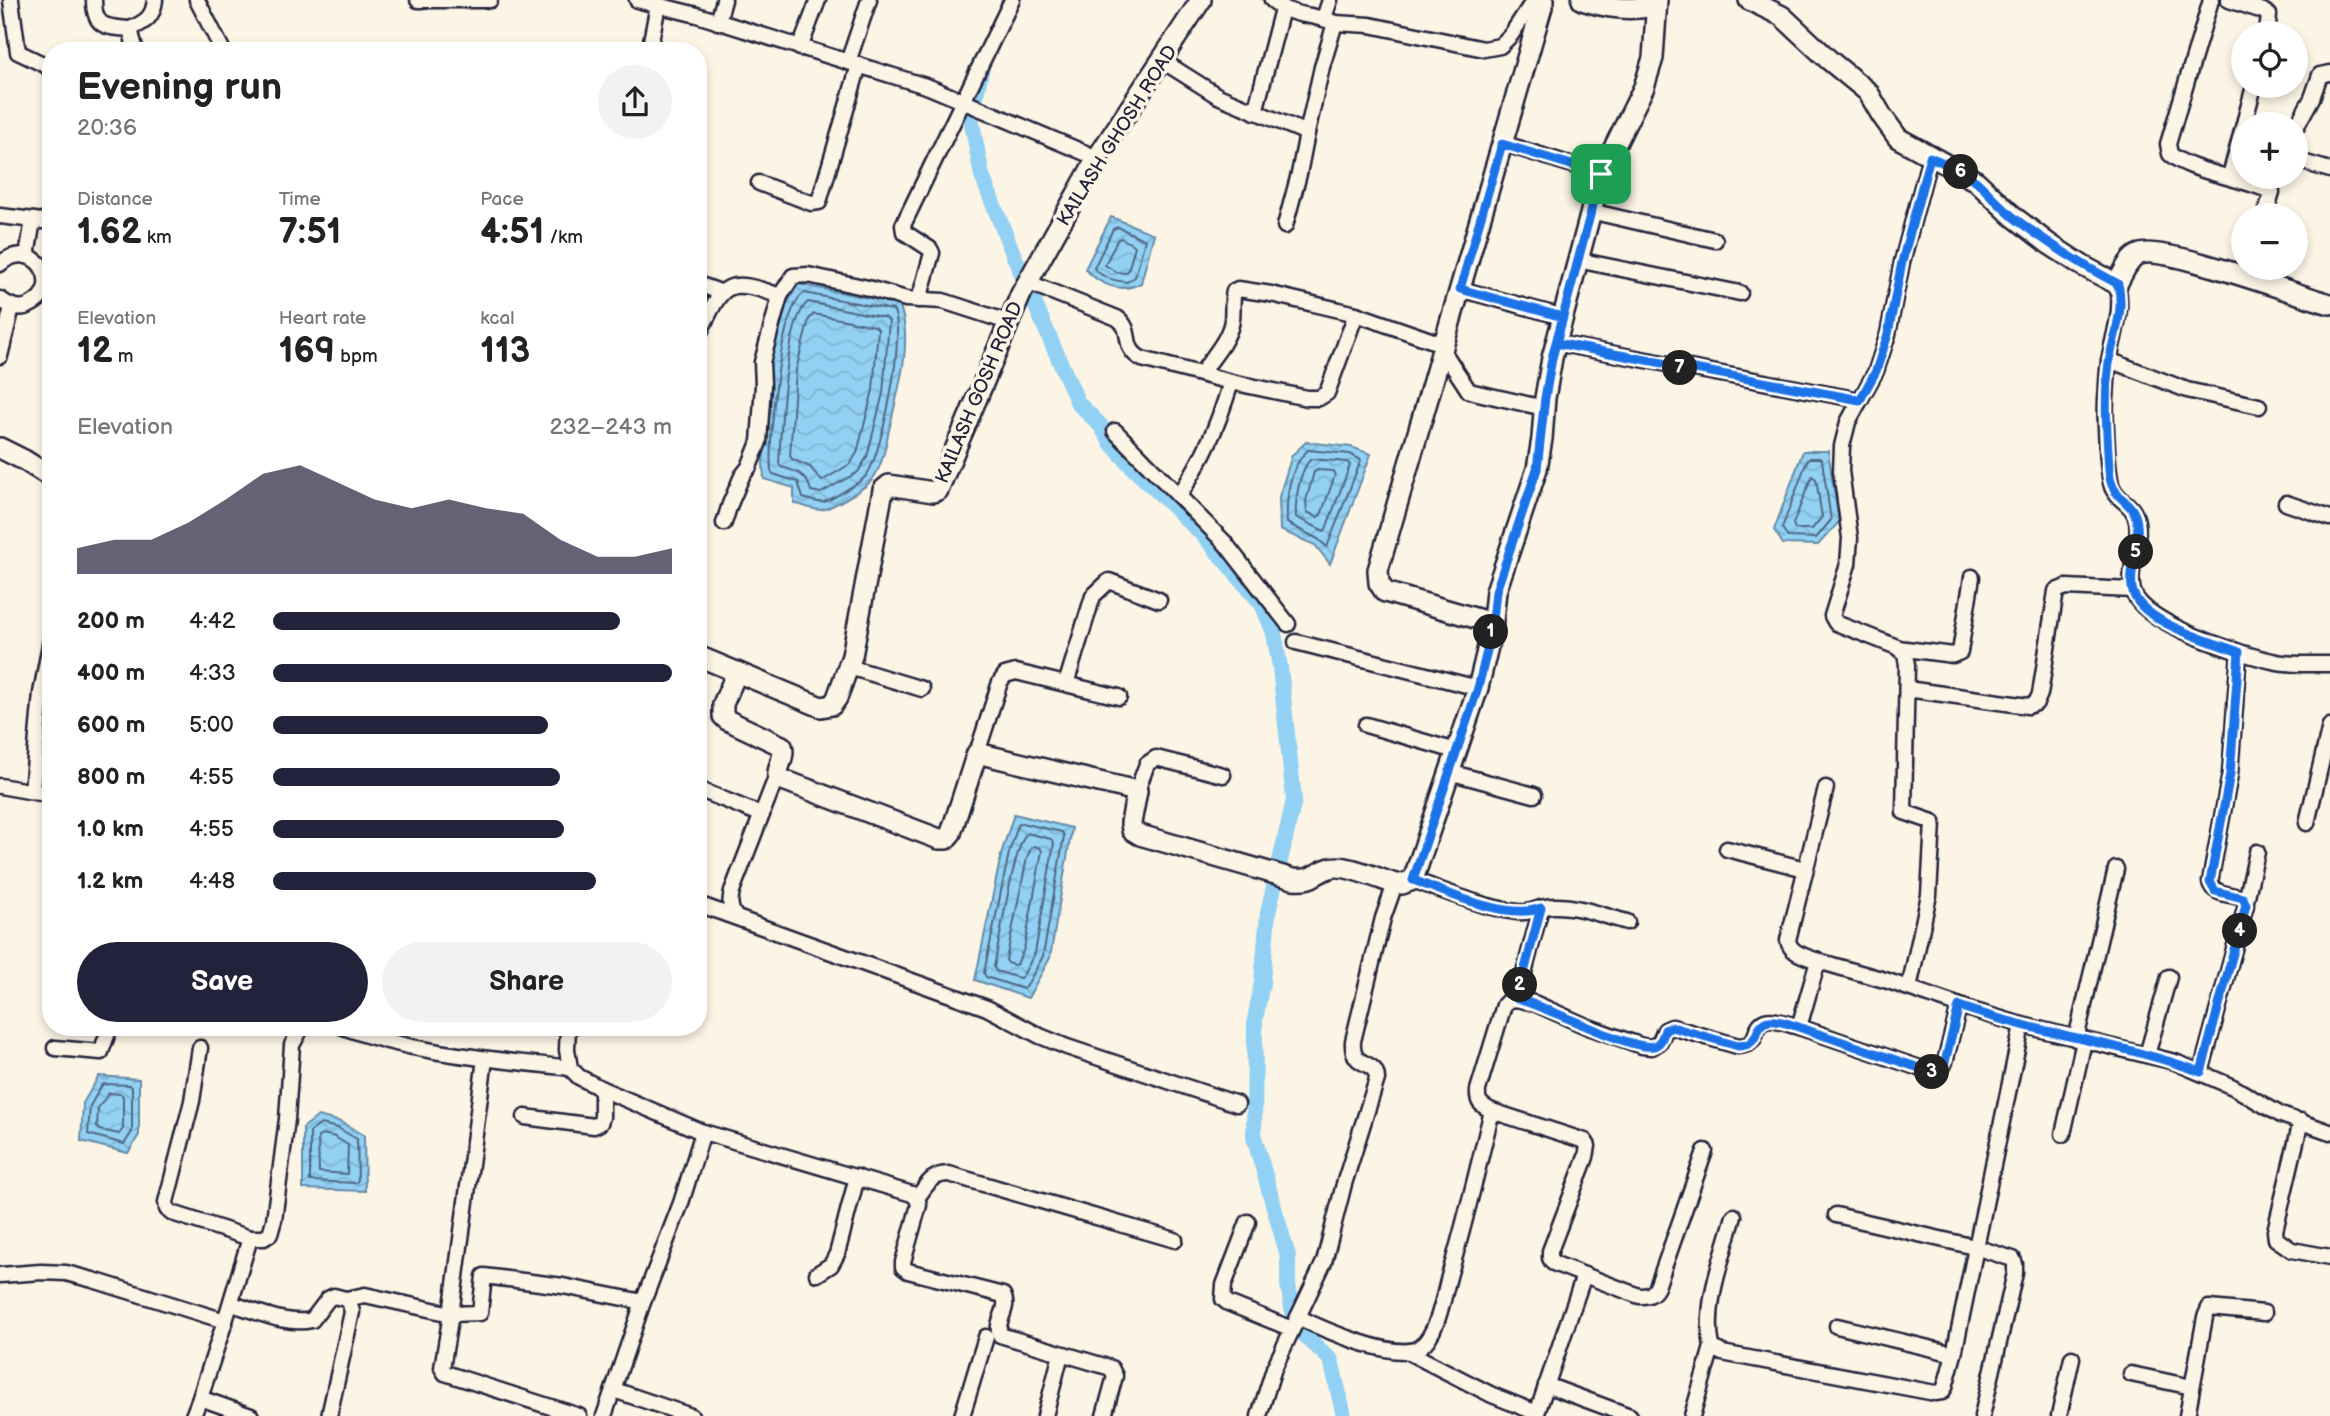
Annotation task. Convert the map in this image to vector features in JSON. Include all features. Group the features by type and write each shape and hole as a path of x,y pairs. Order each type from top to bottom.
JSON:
{"street":[{"path":"11,0 18,52 42,64"},
{"path":"94,0 94,13 98,22 109,27 130,29 147,21 155,0"},
{"path":"197,0 218,42"},
{"path":"418,0 490,0"},
{"path":"637,0 929,87 1097,158"},
{"path":"718,22 724,0"},
{"path":"800,48 818,0"},
{"path":"759,183 811,203 819,202 869,0"},
{"path":"919,300 932,253 904,232 903,225 971,106 1012,0"},
{"name":"KAILASH GHOSH ROAD","path":"1027,283 1097,158 1202,0"},
{"path":"1285,226 1322,67 1330,20 1330,0"},
{"path":"1255,111 1277,4 1293,14 1311,14 1330,20 1370,24 1484,49 1500,46 1511,35 1534,0"},
{"path":"1492,623 1385,592 1379,583 1378,570 1544,0"},
{"path":"1259,1416 1274,1368 1324,1262 1344,1184 1377,1079 1373,1066 1358,1061 1354,1055 1353,1041 1383,918 1404,882 1449,772 1478,688 1486,660 1496,591 1537,469 1544,408 1556,343 1590,211 1601,174 1644,87 1653,58 1656,3 1638,9 1616,9 1582,0"},
{"path":"1749,0 1782,16 1868,92 1892,132 1930,157 1976,181 2014,217 2049,244 2118,284"},
{"path":"2211,0 2168,144 2169,155 2177,161 2230,176 2272,192"},
{"path":"2229,0 2263,11 2269,15 2270,21"},
{"path":"651,42 658,5"},
{"path":"130,29 134,42"},
{"path":"1161,60 1218,96 1307,133"},
{"path":"2304,112 2320,75 2330,73"},
{"path":"2230,176 2251,98"},
{"path":"1502,144 1601,174"},
{"path":"1930,157 1902,262 1888,334 1876,371 1847,422 1841,471 1850,538 1848,564 1832,616 1836,623 1849,630 1897,647 1953,655 1960,652 1972,577"},
{"path":"2308,164 2330,170"},
{"path":"2269,203 2273,189"},
{"path":"1590,211 1715,240"},
{"path":"0,216 42,221"},
{"path":"0,264 13,256 39,261 33,220"},
{"path":"2231,269 2152,252 2139,254 2130,261 2118,284 2120,310 2109,360 2106,404 2109,472 2114,493 2131,506 2137,520 2132,590 2141,605 2170,626 2239,652 2279,662 2330,664"},
{"path":"1577,260 1740,293"},
{"path":"724,523 742,476 750,467 759,442 762,362 780,296 793,276 808,275 919,300 943,301 1008,322"},
{"path":"2266,280 2330,303"},
{"path":"1027,283 1117,318 1126,327 1129,347 1133,354 1142,359 1307,398 1319,398 1327,393 1356,314"},
{"name":"KAILASH GOSH ROAD","path":"737,672 821,707 832,705 849,667 865,596 883,490 889,485 933,492 938,490 1027,283"},
{"path":"707,318 720,292 733,285 748,286 780,296"},
{"path":"707,287 720,292"},
{"path":"1201,374 1230,327 1234,291 1238,289 1356,314 1442,346 1469,391 1544,408"},
{"path":"1460,289 1563,317"},
{"path":"0,356 6,303 26,307 39,301 42,296"},
{"path":"1556,343 1860,400"},
{"path":"2109,360 2187,390 2259,406"},
{"path":"1179,496 1207,450 1231,382"},
{"path":"1115,431 1225,543 1288,624"},
{"path":"0,449 42,471"},
{"path":"2286,503 2330,518"},
{"path":"1066,684 1093,596 1108,581 1159,600"},
{"path":"1907,689 2028,706 2036,704 2040,694 2056,591 2066,587 2132,590"},
{"path":"1296,642 1478,688"},
{"path":"1897,647 1905,654 1907,689 1905,812 1933,822 1929,895 1909,988"},
{"path":"2239,652 2230,774 2210,882 2215,891 2245,901"},
{"path":"707,660 737,672 723,705 723,716 782,746 784,753 732,891 731,910 735,916"},
{"path":"849,667 922,689"},
{"path":"777,775 780,780 939,839 946,839 951,833 1004,675 1016,672 1119,697"},
{"path":"32,791 42,688"},
{"path":"1366,725 1456,751"},
{"path":"2307,823 2330,726"},
{"path":"977,753 1138,791"},
{"path":"1223,775 1156,758 1147,764 1138,791 1131,823 1132,831 1293,879 1308,880 1328,868 1340,867 1519,913 1552,906 1568,906 1627,922"},
{"path":"1449,772 1534,795"},
{"path":"0,786 42,793"},
{"path":"1826,788 1788,940 1789,947 1794,951 1818,961 2022,1025 2147,1055 2201,1072 2254,1098 2281,1115 2330,1132"},
{"path":"707,793 762,815"},
{"path":"1727,849 1805,869"},
{"path":"2201,1072 2238,938 2257,852"},
{"path":"2063,1134 2116,869"},
{"path":"707,907 987,1008 1067,1047 1237,1104"},
{"path":"1517,999 1541,908"},
{"path":"1799,1027 1818,961"},
{"path":"2147,1055 2169,977"},
{"path":"1705,1151 1654,1293 1639,1296 1553,1263 1550,1251 1588,1146 1585,1141 1480,1105 1478,1090 1504,1005 1509,1000 1517,999 1534,1003 1586,1026 1642,1046 1652,1046 1660,1042 1665,1030 1672,1027 1746,1046 1753,1042 1761,1025 1766,1021 1799,1027 1931,1072 1938,1072 1945,1062 1959,1006"},
{"path":"1712,1347 1722,1353 1935,1393 1942,1392 1954,1354 2022,1025"},
{"path":"55,1048 101,1052 107,1036"},
{"path":"200,1048 192,1101 166,1202 167,1209 172,1213 250,1238 264,1238 270,1234 274,1220 292,1045 297,1036"},
{"path":"370,1036 430,1051 570,1068"},
{"path":"568,1036 570,1068 579,1077 602,1090 703,1132 918,1198"},
{"path":"485,1059 442,1368 445,1373 579,1416"},
{"path":"525,1117 594,1126 600,1123 602,1117 602,1090"},
{"path":"1408,1352 1422,1347 1438,1320 1492,1111"},
{"path":"2301,1121 2275,1231 2276,1239 2292,1250 2330,1257"},
{"path":"604,1416 681,1203 703,1132"},
{"path":"1104,1416 1114,1371 1000,1335 998,1329 1006,1306 1003,1295 908,1271 903,1267 919,1205 918,1198 931,1178 939,1174 949,1174 1175,1240"},
{"path":"817,1274 831,1265 837,1254 857,1178"},
{"path":"1836,1215 2007,1255 2015,1264 1982,1416"},
{"path":"1692,1416 1712,1347 1709,1334 1713,1296 1734,1216"},
{"path":"1248,1222 1224,1285 1223,1298 1228,1303 1368,1344 1408,1352 1507,1402 1532,1411 1535,1416 1584,1275"},
{"path":"193,1416 232,1304 250,1238"},
{"path":"0,1275 66,1273 225,1321"},
{"path":"232,1304 291,1322 312,1320 328,1299 334,1296 346,1298 365,1295 451,1314 480,1313 484,1276 563,1286 643,1302"},
{"path":"329,1416 352,1312 346,1298"},
{"path":"2187,1416 2205,1317 2209,1308 2264,1313"},
{"path":"1837,1326 1954,1354"},
{"path":"962,1416 986,1337"},
{"path":"1045,1416 1061,1354"},
{"path":"2059,1416 2073,1358"},
{"path":"2131,1374 2192,1387"},
{"path":"1546,1385 1630,1416"},
{"path":"614,1390 691,1416"},
{"path":"200,1398 251,1416"}],"water":[{"path":"1111,217 1154,234 1141,283 1126,288 1104,283 1085,269"},
{"path":"798,284 899,304 905,333 900,381 879,468 871,481 862,488 839,503 820,510 794,503 794,488 764,479 770,367 784,309"},
{"path":"1306,442 1351,447 1371,454 1330,564 1315,545 1280,530 1279,497 1292,455"},
{"path":"1803,451 1828,451 1839,522 1818,545 1783,544 1774,530"},
{"path":"1014,814 1072,828 1050,958 1028,998 975,980 1002,851"},
{"path":"99,1076 139,1079 139,1135 128,1153 81,1141 83,1103"},
{"path":"318,1116 341,1122 364,1135 365,1191 303,1189 303,1128"}],"waterway":[{"path":"982,67 971,118 982,176 1078,403 1101,426 1112,444 1134,469 1204,536 1262,604 1274,633 1294,800 1268,913 1262,983 1255,1020 1254,1137 1288,1256 1288,1284 1299,1330 1331,1360 1344,1416"}],"route":[{"path":"1601,174 1502,144 1460,289 1563,317 1556,343 1860,400 1876,371 1888,334 1902,262 1930,157 1976,181 2014,217 2049,244 2118,284 2120,310 2109,360 2106,404 2109,472 2114,493 2131,506 2137,520 2132,590 2141,605 2170,626 2239,652 2230,774 2210,882 2215,891 2243,898 2246,905 2201,1072 2175,1062 2022,1025 1959,1006 1945,1062 1938,1072 1773,1021 1766,1021 1761,1025 1753,1042 1746,1046 1672,1027 1665,1030 1660,1042 1652,1046 1642,1046 1586,1026 1534,1003 1517,999 1541,908 1519,913 1468,900 1413,880 1478,688 1492,630 1496,591 1537,469 1552,358 1556,343 1563,317 1577,260 1601,174"}]}
